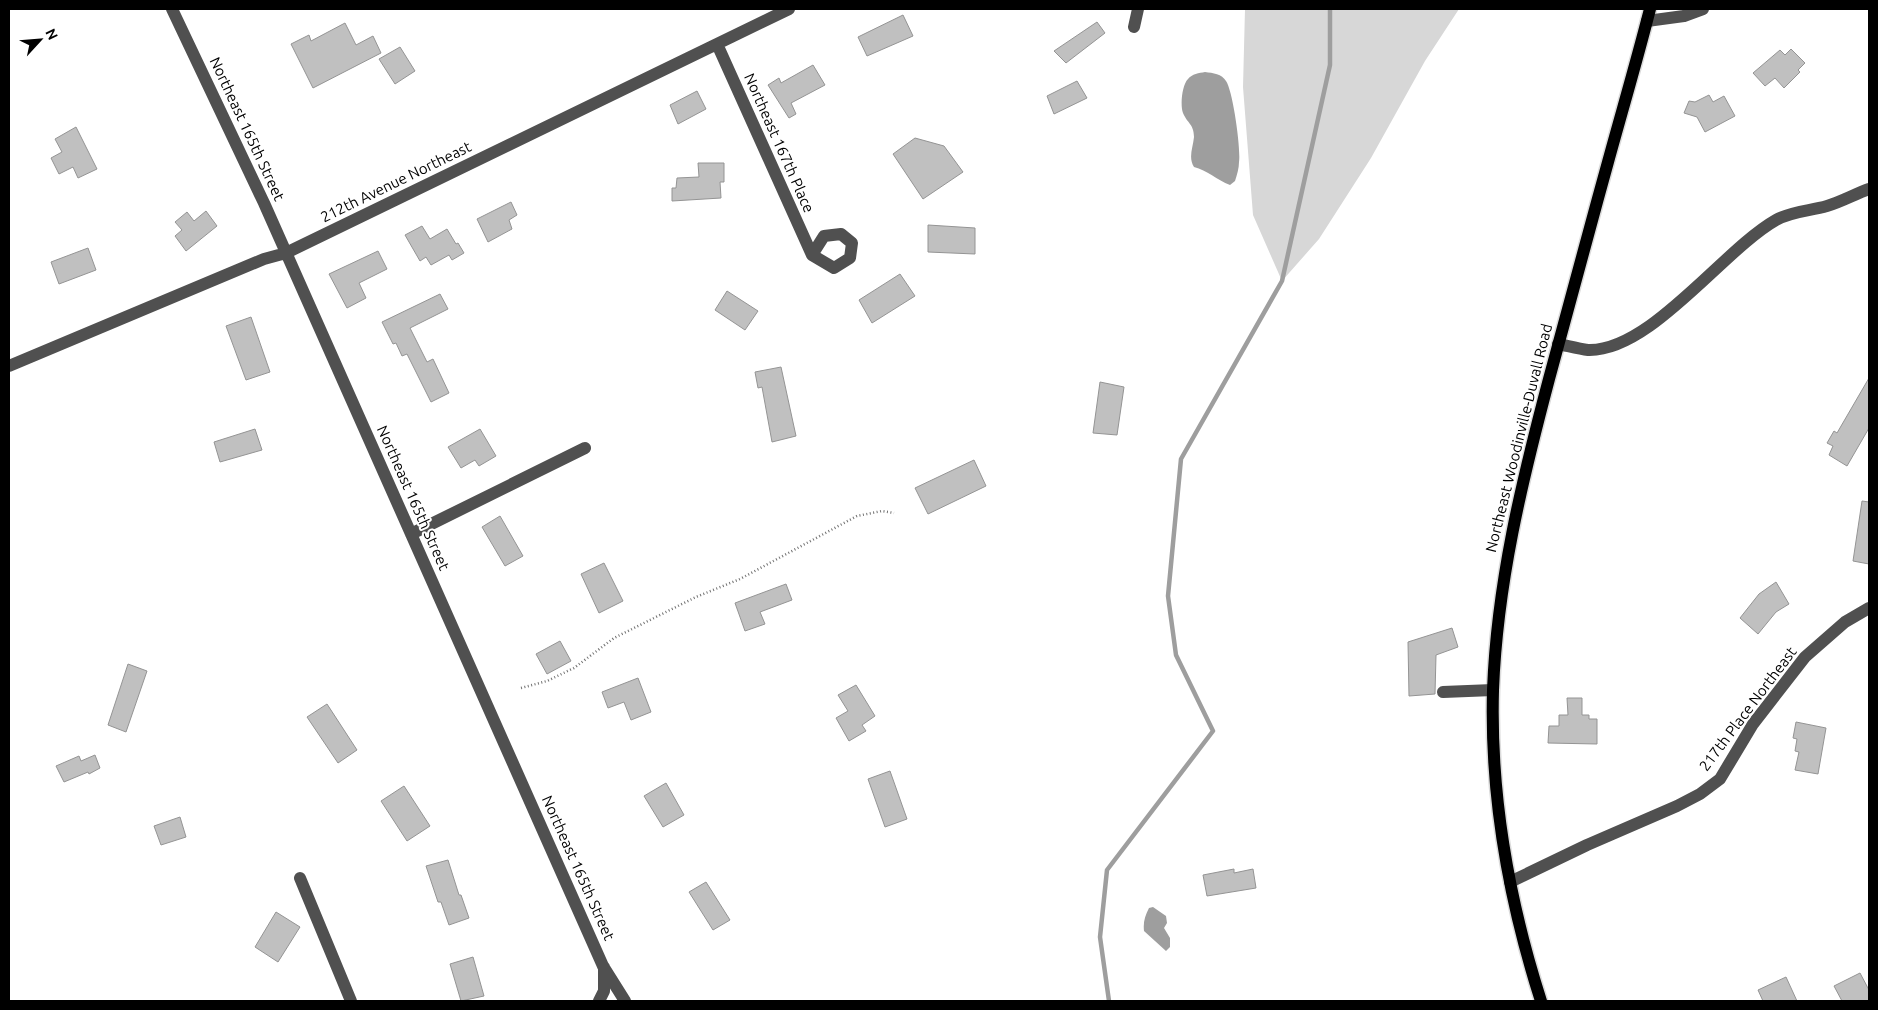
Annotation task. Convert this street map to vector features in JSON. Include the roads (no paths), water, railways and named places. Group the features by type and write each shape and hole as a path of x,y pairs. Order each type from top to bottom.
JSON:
{"main road":[{"name":"Northeast Woodinville-Duvall Road","path":"1541,1001 1529,963 1510,882 1500,823 1496,788 1493,690 1498,626 1511,535 1538,421 1649,15"}],"street":[{"name":"Northeast 165th Street","path":"172,9 286,253 603,966 625,1001"},
{"name":"212th Avenue Northeast","path":"9,366 264,259 286,253 789,9"},
{"path":"1134,27 1138,9"},
{"path":"1649,15 1684,16 1703,9"},
{"name":"Northeast 167th Place","path":"717,44 812,255"},
{"path":"1558,344 1589,350 1610,347 1636,335 1659,320 1742,246 1775,221 1791,213 1827,206 1869,189"},
{"path":"411,534 585,448"},
{"name":"217th Place Northeast","path":"1510,882 1587,845 1677,806 1700,794 1720,779 1753,724 1805,657 1845,622 1869,608"},
{"path":"1443,692 1493,690"},
{"path":"300,878 351,1001"},
{"path":"599,1001 604,992 603,966"}],"waterway":[{"path":"1109,1001 1100,937 1107,870 1213,731 1176,655 1168,596 1181,459 1282,281 1330,65 1330,9"}]}
